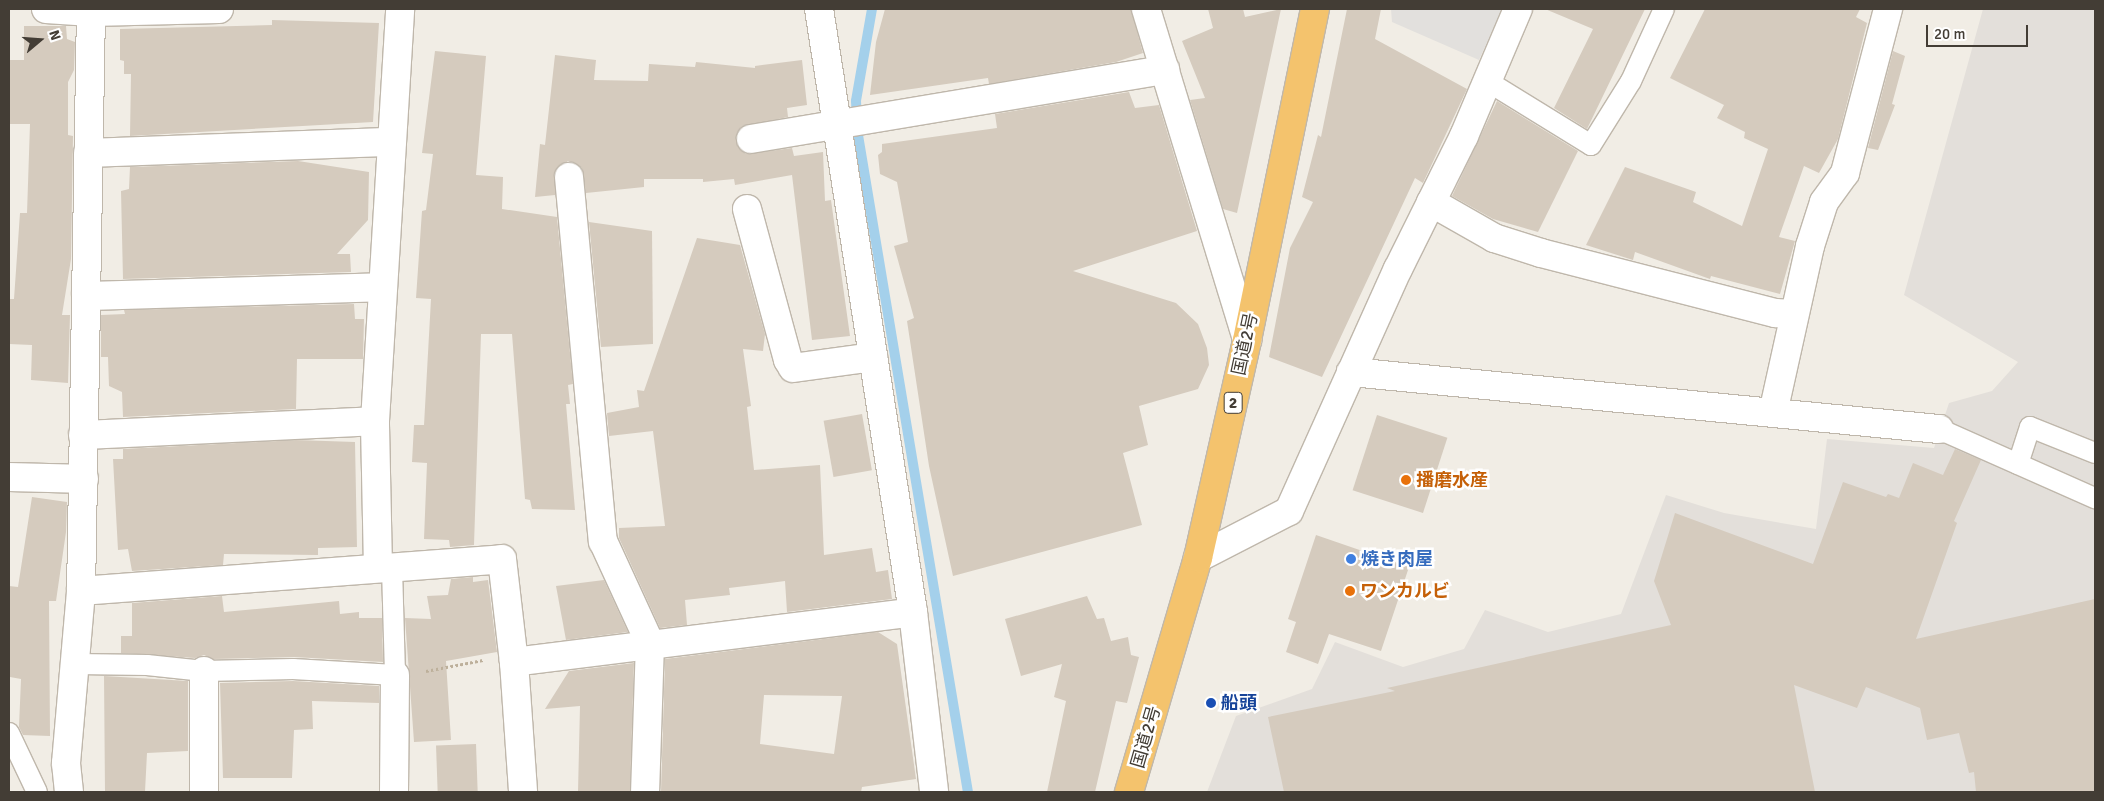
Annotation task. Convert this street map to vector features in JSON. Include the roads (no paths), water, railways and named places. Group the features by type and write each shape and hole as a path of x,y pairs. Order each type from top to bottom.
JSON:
{"highway":[{"name":"国道2号","path":"1129,792 1198,558 1247,340 1315,9"}],"street":[{"path":"46,9 219,9"},
{"path":"385,568 375,421 400,9"},
{"path":"818,9 840,124 873,357 913,612 934,792"},
{"path":"1146,9 1247,340"},
{"path":"1198,558 1290,511 1351,372 1487,82 1518,9"},
{"path":"1773,413 1793,314 1824,202 1845,173 1888,9"},
{"path":"69,792 66,762 81,591 91,10"},
{"path":"751,139 1165,70"},
{"path":"88,153 392,142"},
{"path":"569,177 603,541 650,643 645,792"},
{"path":"1431,202 1494,238 1541,253 1775,313 1793,314"},
{"path":"746,209 788,360 793,368 873,357"},
{"path":"86,296 383,286"},
{"path":"1351,372 1939,429"},
{"path":"84,435 375,421"},
{"path":"9,477 84,479"},
{"path":"81,591 502,559 514,658 523,792"},
{"path":"514,658 913,612"},
{"path":"204,671 204,792"},
{"path":"394,792 395,675"}],"lane":[{"path":"1487,82 1591,145 1631,81 1664,9"},
{"path":"2018,464 2030,427 2095,453"},
{"path":"1939,429 2095,498"},
{"path":"76,664 147,664 204,671 293,669 395,675 385,568"},
{"path":"9,733 37,792"}],"waterway":[{"path":"872,9 856,101 858,135 968,792"}],"place":[{"name":"播磨水産","path":"1406,480"},
{"name":"焼き肉屋","path":"1351,559"},
{"name":"ワンカルビ","path":"1350,591"},
{"name":"船頭","path":"1211,703"}]}
